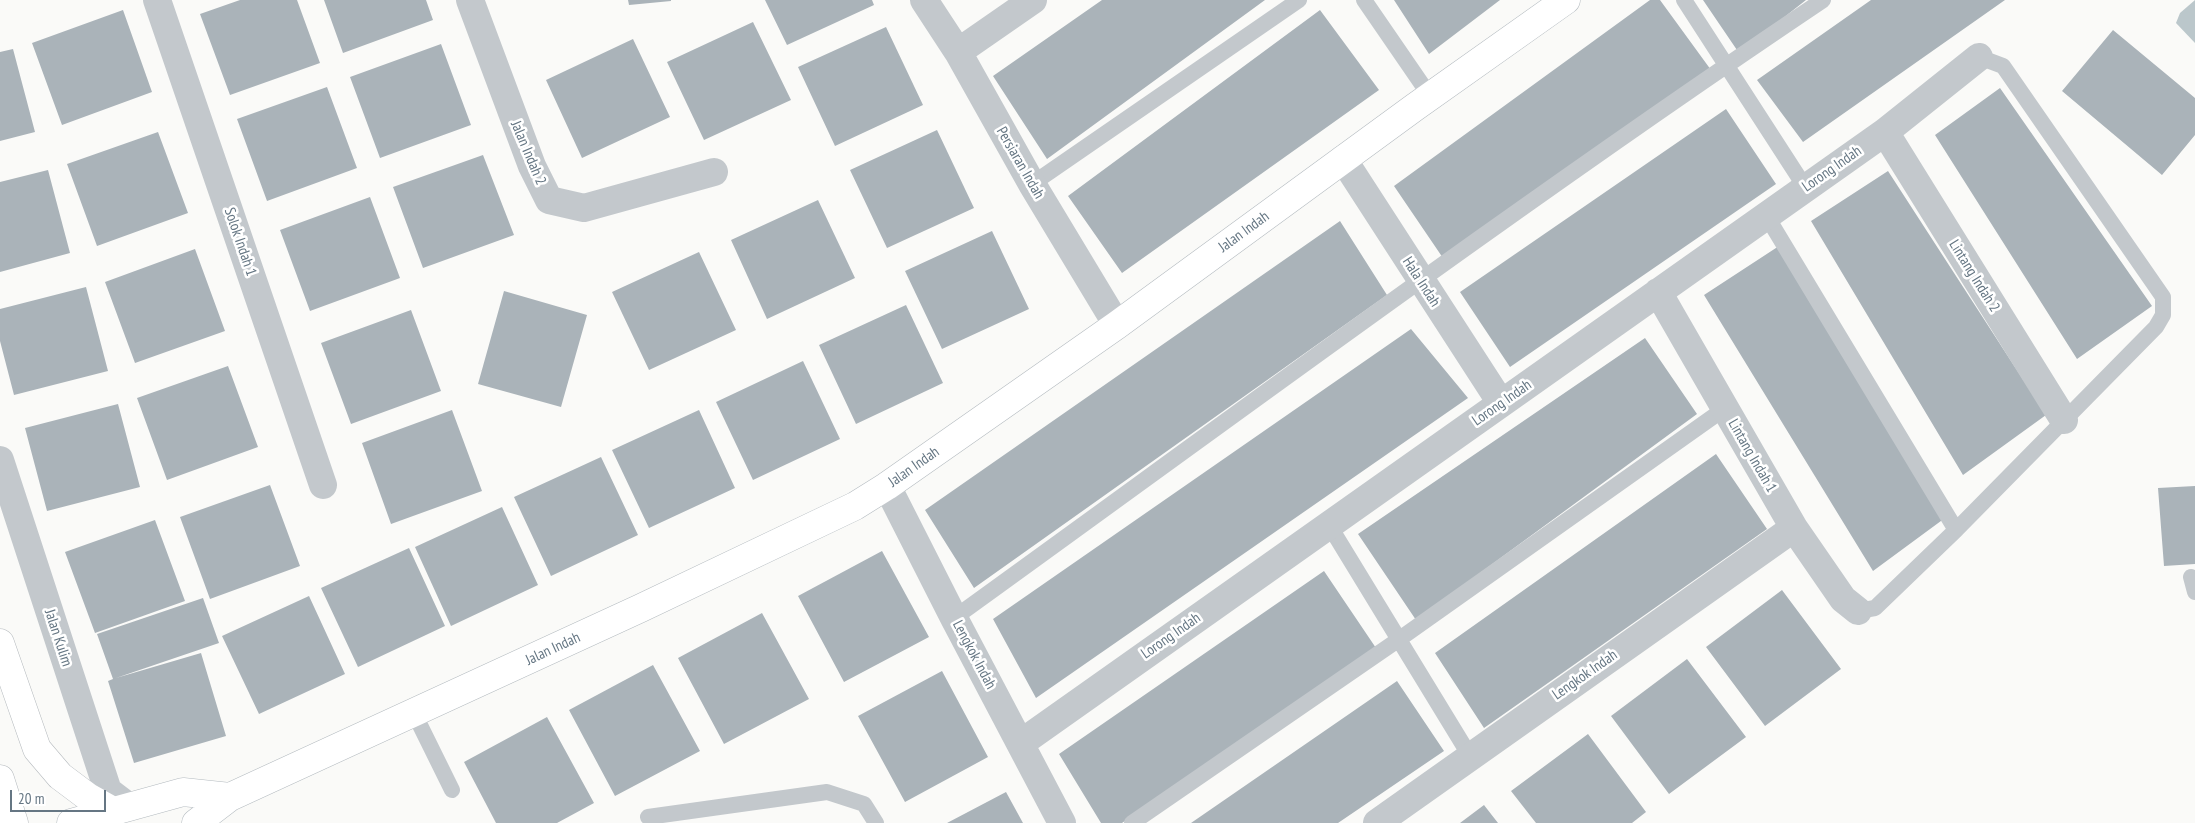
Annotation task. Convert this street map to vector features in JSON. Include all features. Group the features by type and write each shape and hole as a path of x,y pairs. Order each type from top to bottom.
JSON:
{"street":[{"name":"Solok Indah 1","path":"157,0 323,485"},
{"name":"Jalan Indah 2","path":"470,0 532,166 549,200 584,208 714,172"},
{"name":"Persiaran Indah","path":"924,0 958,52 1032,184 1117,325"},
{"path":"958,52 1033,0"},
{"name":"Jalan Indah","path":"196,823 230,797 414,713 855,506 887,486 1117,325 1430,96 1566,0"},
{"name":"Lorong Indah","path":"1020,743 1885,132 1979,57"},
{"name":"Lintang Indah 2","path":"1885,132 2064,420"},
{"name":"Hala Indah","path":"1343,159 1501,403"},
{"name":"Lintang Indah 1","path":"1658,292 1794,528 1843,599 1858,611"},
{"name":"Jalan Kulim","path":"0,460 108,792 121,809"},
{"name":"Lengkok Indah","path":"887,486 1062,823"},
{"name":"Lengkok Indah","path":"1377,823 1794,528"},
{"path":"0,643 37,749 60,776 88,797 121,809"},
{"path":"0,779 14,823"},
{"path":"71,823 183,792 230,797"}],"lane":[{"path":"1032,184 1299,0"},
{"path":"1364,0 1430,96"},
{"path":"1684,0 1805,188"},
{"path":"954,618 1726,65 1823,0"},
{"path":"1858,611 1875,608 1956,530 2156,327 2163,315 2162,297 2004,66 1979,57"},
{"path":"1766,215 1956,530"},
{"path":"1132,823 1398,640 1724,409"},
{"path":"1329,525 1470,756"},
{"path":"414,713 452,790"},
{"path":"648,818 827,792 864,804 876,823"}],"shaded area":[{"path":"2195,0 2195,43 2176,23 2180,13"}],"building":[{"path":"240,0 297,0 320,63 230,95 200,14"},
{"path":"324,0 426,0 433,20 343,53"},
{"path":"628,0 671,0 671,1 629,5"},
{"path":"765,0 872,0 874,5 787,45"},
{"path":"1102,0 1265,0 1047,159 993,76"},
{"path":"1394,0 1500,0 1429,54"},
{"path":"1650,0 1660,0 1711,70 1445,261 1394,186"},
{"path":"1703,0 1806,0 1739,53"},
{"path":"1871,0 2005,0 1803,142 1757,80"},
{"path":"123,10 152,92 62,125 32,43"},
{"path":"1320,10 1379,90 1122,273 1068,196"},
{"path":"753,22 791,100 704,140 667,62"},
{"path":"886,27 923,105 835,146 798,67"},
{"path":"2113,30 2195,98 2195,135 2162,175 2062,91"},
{"path":"633,39 670,117 582,158 546,80"},
{"path":"441,44 471,125 380,158 350,77"},
{"path":"13,49 35,132 0,141 0,52"},
{"path":"327,87 357,168 267,201 237,119"},
{"path":"2000,88 2152,306 2077,359 1935,135"},
{"path":"1726,109 1776,184 1510,367 1460,292"},
{"path":"937,130 974,208 887,248 850,170"},
{"path":"158,132 188,213 97,246 67,164"},
{"path":"483,155 514,235 423,268 393,187"},
{"path":"48,170 70,253 0,272 0,182"},
{"path":"1888,171 2046,415 1963,475 1811,221"},
{"path":"370,197 400,278 310,311 280,230"},
{"path":"818,200 855,278 767,319 731,240"},
{"path":"1340,221 1387,295 974,588 925,510"},
{"path":"992,231 1029,309 942,349 905,271"},
{"path":"1779,246 1945,518 1873,571 1704,295"},
{"path":"195,249 225,331 135,363 105,282"},
{"path":"699,252 736,330 649,370 612,292"},
{"path":"86,287 108,371 14,395 0,341 0,309"},
{"path":"504,291 587,315 561,407 478,384"},
{"path":"906,305 943,383 856,424 819,345"},
{"path":"411,310 441,391 351,424 321,343"},
{"path":"1411,329 1468,398 1036,698 993,619"},
{"path":"1645,338 1697,414 1416,620 1358,534"},
{"path":"803,361 840,439 753,480 716,402"},
{"path":"228,366 258,447 167,480 137,398"},
{"path":"118,404 140,487 47,511 25,428"},
{"path":"452,410 482,491 391,524 362,443"},
{"path":"699,410 735,488 649,528 612,450"},
{"path":"1716,454 1767,529 1484,728 1435,653"},
{"path":"601,457 638,535 551,576 514,497"},
{"path":"270,485 300,566 210,599 180,517"},
{"path":"2195,486 2195,564 2164,566 2158,488"},
{"path":"502,507 538,585 451,626 415,547"},
{"path":"155,520 185,601 95,633 65,552"},
{"path":"409,548 445,626 358,667 321,588"},
{"path":"882,551 929,637 844,682 798,596"},
{"path":"1324,571 1376,648 1122,823 1101,823 1059,754"},
{"path":"1782,590 1841,669 1765,726 1706,647"},
{"path":"309,596 345,674 259,714 222,636"},
{"path":"203,598 219,643 116,678 201,653 226,736 134,763 108,681 113,679 97,634"},
{"path":"762,613 809,699 724,744 678,658"},
{"path":"1687,659 1746,737 1669,794 1611,716"},
{"path":"653,665 700,751 615,796 569,710"},
{"path":"942,671 988,757 905,802 858,716"},
{"path":"1397,681 1444,751 1338,823 1191,823"},
{"path":"547,717 594,803 557,823 496,823 464,762"},
{"path":"1588,734 1646,812 1632,823 1536,823 1511,791"},
{"path":"1006,792 1023,823 947,823"},
{"path":"1484,805 1498,823 1460,823"}]}
